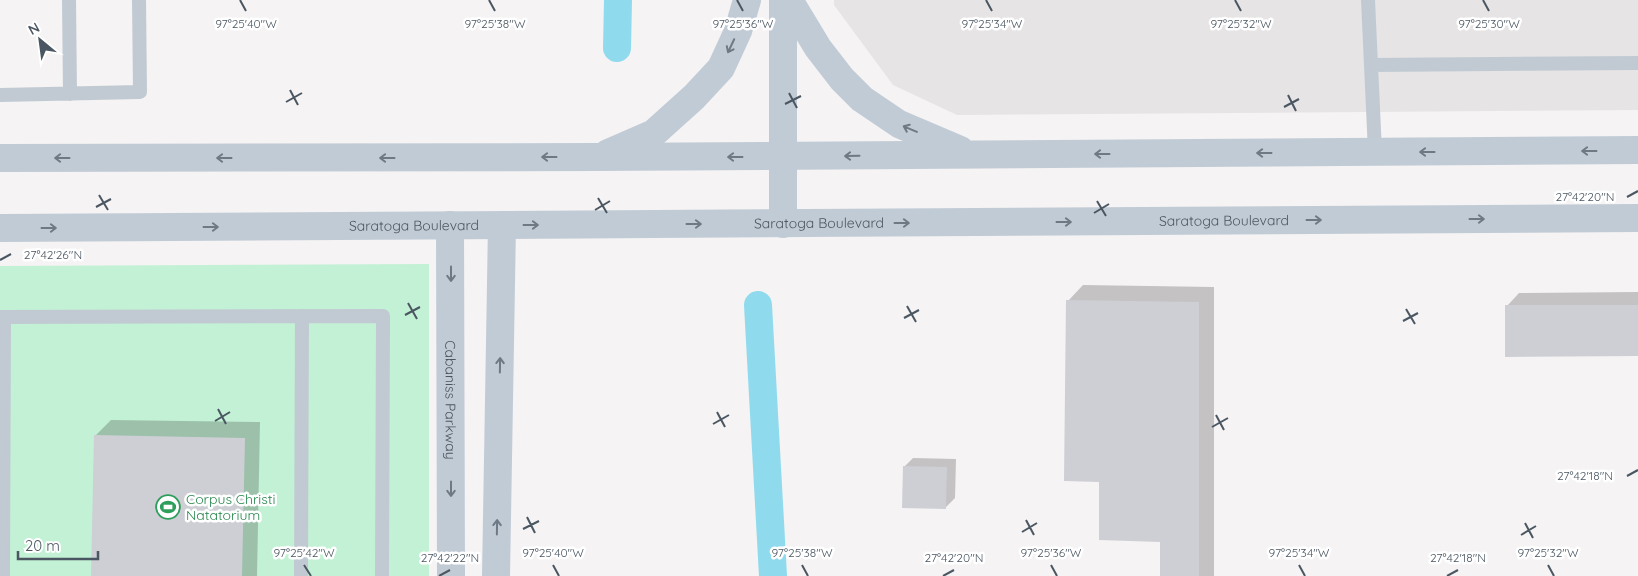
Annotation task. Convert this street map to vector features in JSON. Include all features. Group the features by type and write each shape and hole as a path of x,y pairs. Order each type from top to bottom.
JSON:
{"main road":[{"path":"598,157 654,133 694,97 721,68 738,31 747,0"},
{"path":"782,0 783,224"},
{"path":"789,0 818,48 842,79 862,99 898,124 971,155"},
{"path":"0,158 598,157 1638,150"},
{"name":"Saratoga Boulevard","path":"0,228 1638,218"},
{"name":"Cabaniss Parkway","path":"450,225 451,576"},
{"path":"496,576 502,225"}],"lane":[{"path":"69,0 70,94"},
{"path":"0,95 140,92 138,0"},
{"path":"1368,0 1375,152"},
{"path":"1371,64 1638,64"},
{"path":"301,576 302,316"},
{"path":"4,576 2,317 383,316 382,576"}],"shaded area":[{"path":"834,0 1638,0 1638,110 957,115 893,85 834,5"}],"green space":[{"path":"429,264 429,576 0,576 0,266"}],"building":[{"path":"1066,300 1199,302 1199,576 1160,576 1160,542 1099,540 1099,482 1064,481"},
{"path":"1505,305 1638,305 1638,356 1505,357"},
{"name":"Corpus Christi Natatorium","path":"94,435 245,438 242,576 91,576"},
{"path":"903,466 947,467 946,509 902,508"}],"waterway":[{"path":"617,48 618,0"},
{"path":"758,305 773,576"}],"place":[{"name":"Corpus Christi Natatorium","path":"168,507"}]}
